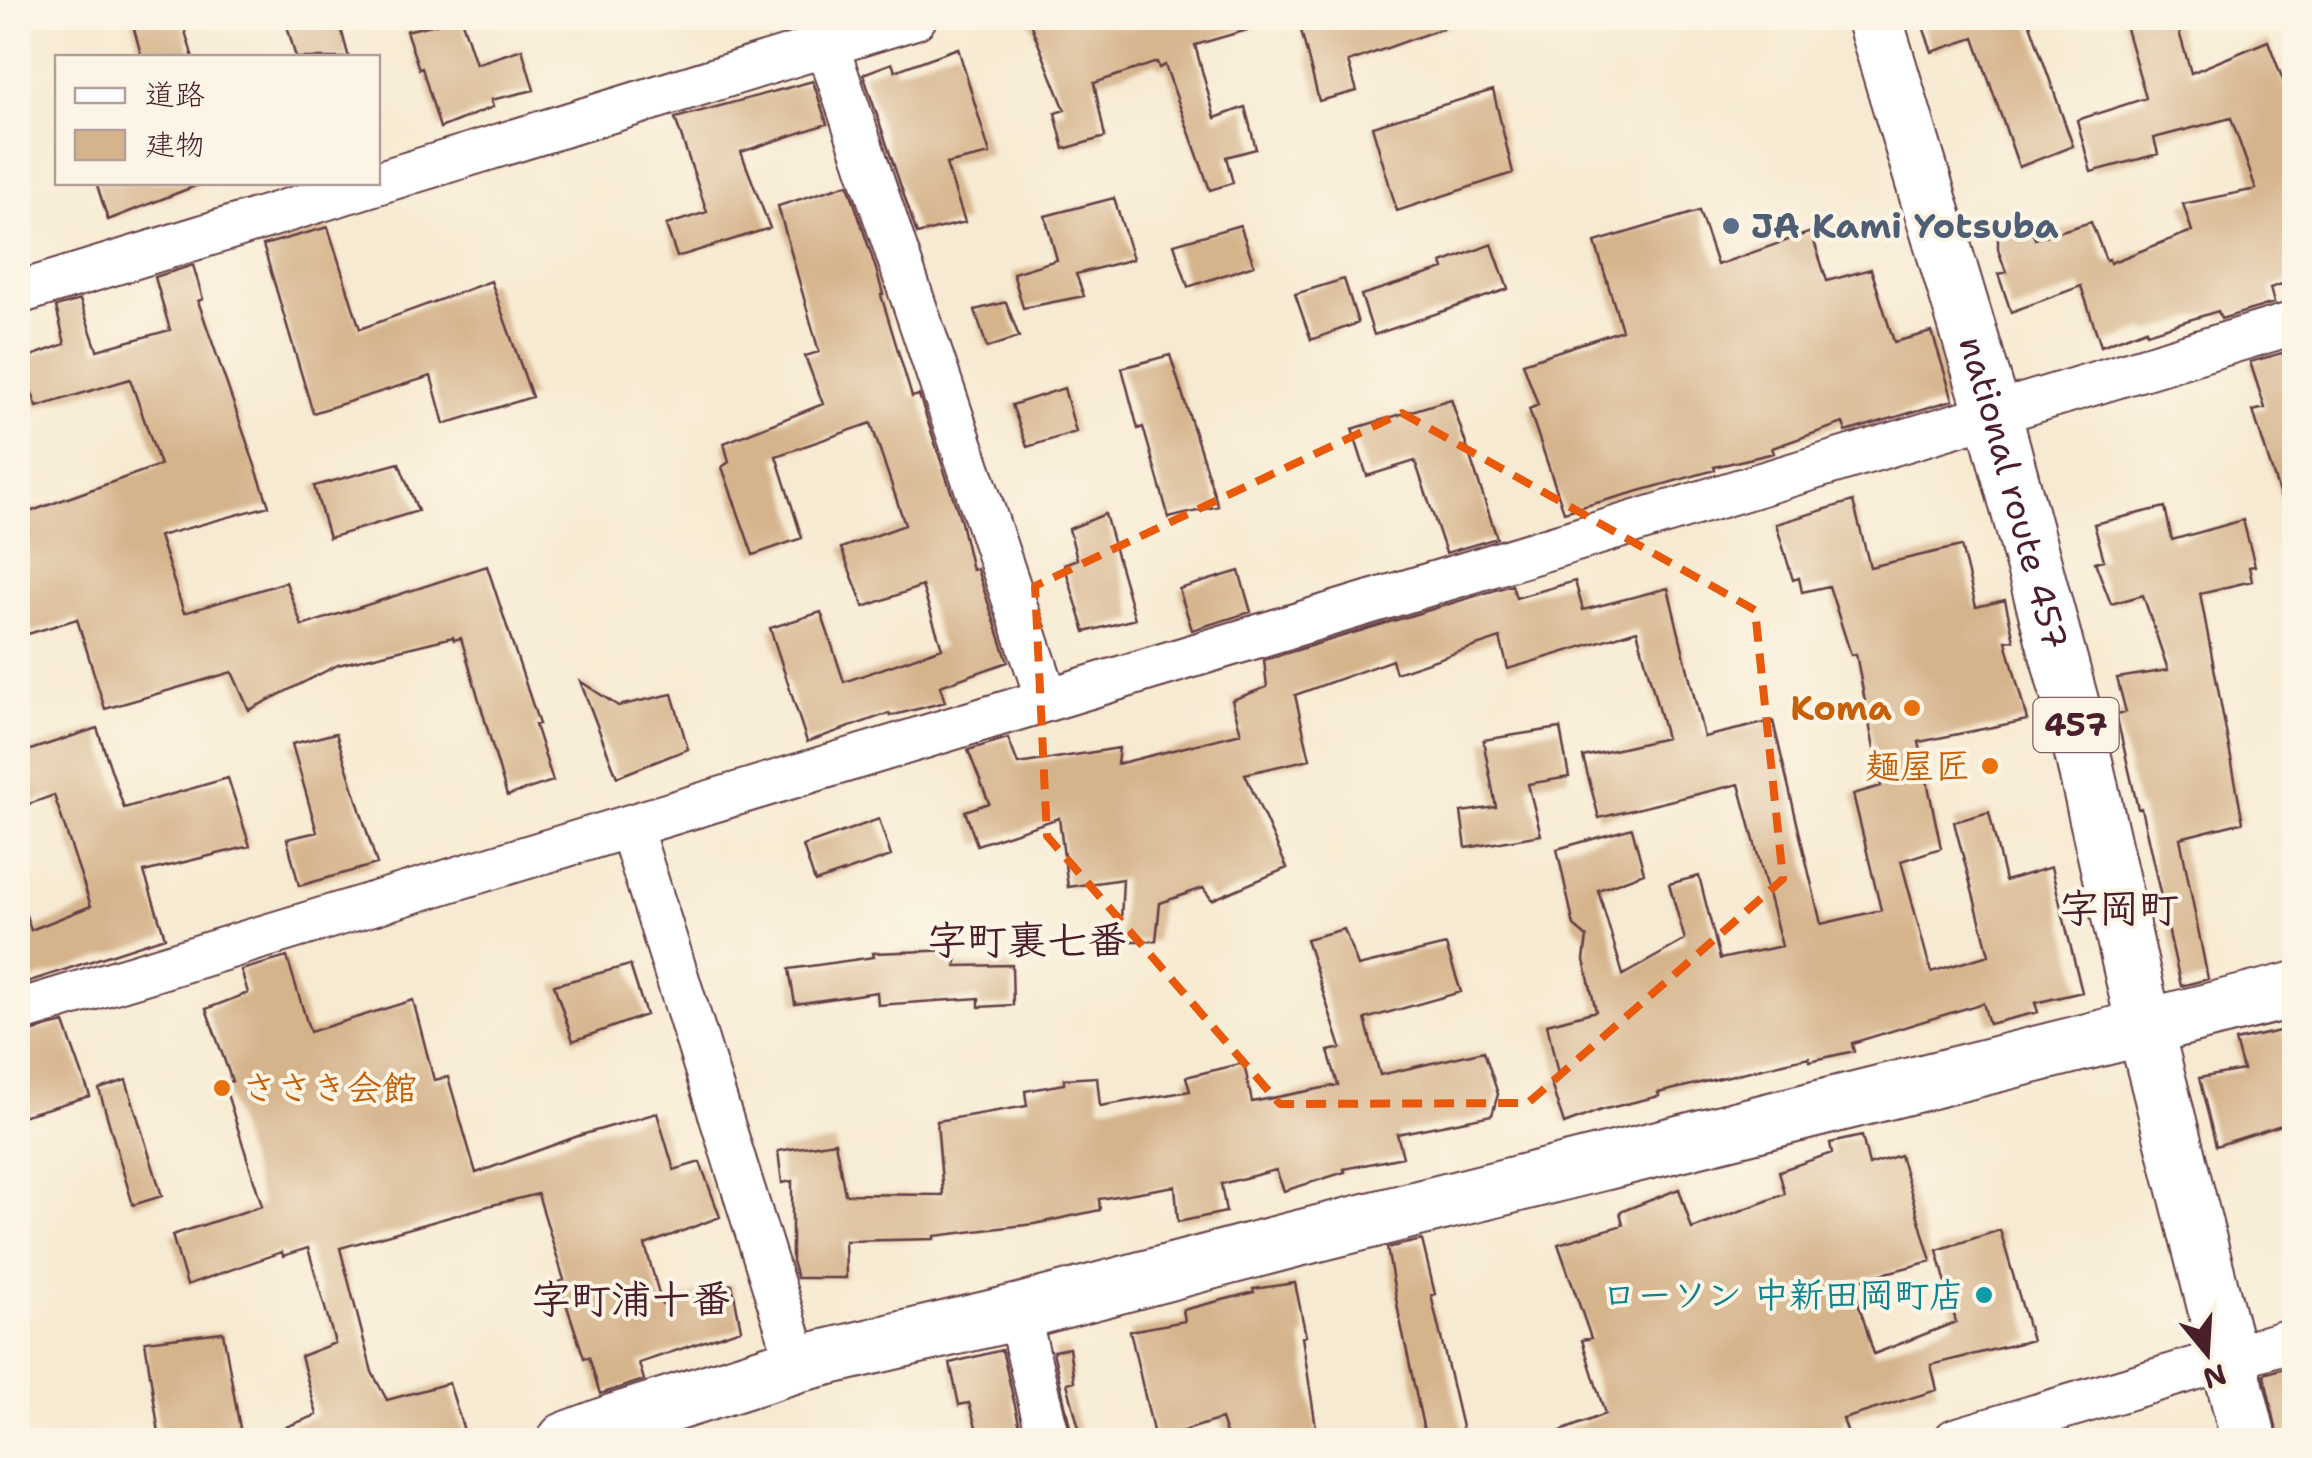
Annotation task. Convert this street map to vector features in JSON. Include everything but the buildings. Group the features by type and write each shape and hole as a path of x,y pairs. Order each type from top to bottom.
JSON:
{"main road":[{"name":"national route 457","path":"1874,18 1993,413 2073,711 2145,1029 2249,1440"},
{"path":"566,1440 798,1364 2294,990"}],"street":[{"path":"380,175 822,32 915,18"},
{"path":"822,32 1047,698"},
{"path":"18,293 351,185"},
{"path":"18,1010 2294,322"},
{"path":"630,826 798,1364"},
{"path":"1018,1312 1050,1440"},
{"path":"1955,1440 2294,1339"}],"highlighted area":[{"path":"1402,413 1755,610 1783,879 1528,1103 1280,1104 1047,836 1035,586"}],"place":[{"name":"JA Kami Yotsuba","path":"1731,226"},
{"name":"Koma","path":"1912,708"},
{"name":"麺屋匠","path":"1990,766"},
{"name":"ささき会館","path":"222,1088"},
{"name":"ローソン 中新田岡町店","path":"1984,1295"}],"district":[{"name":"字岡町","path":"2119,908"},
{"name":"字町裏七番","path":"1027,940"},
{"name":"字町浦十番","path":"631,1299"}]}
